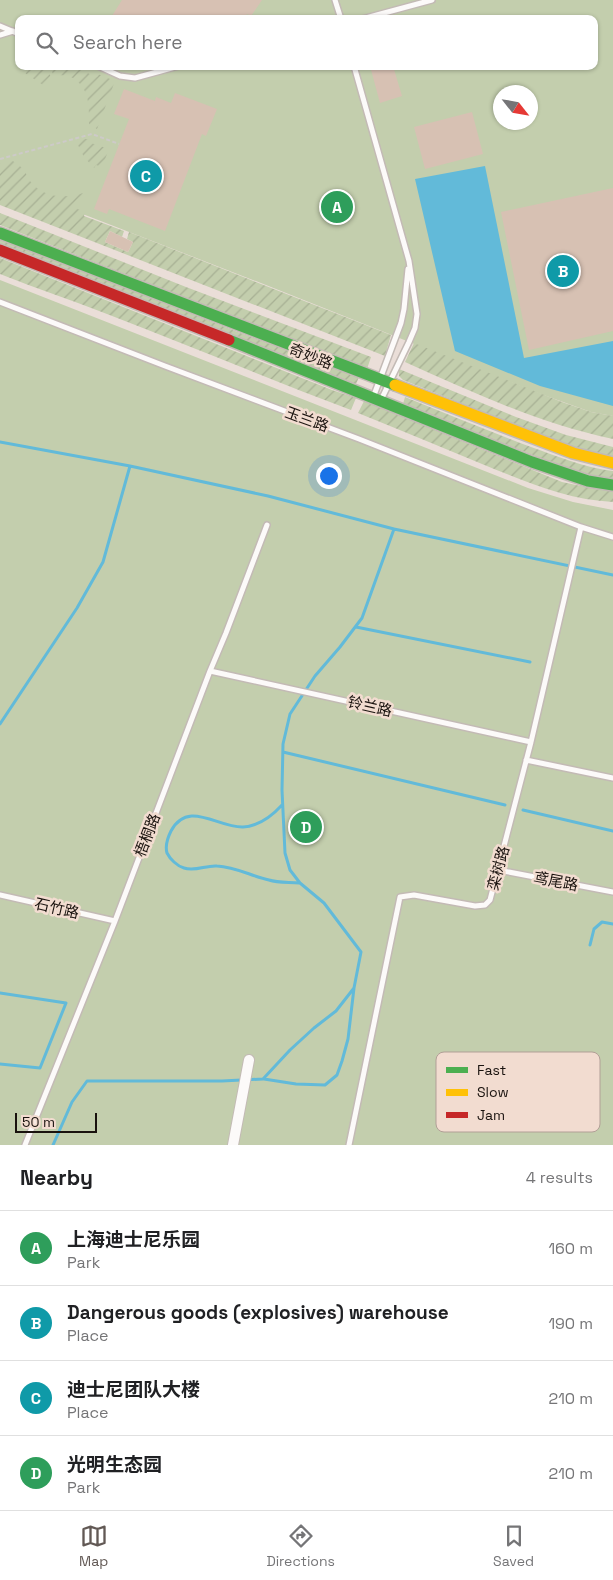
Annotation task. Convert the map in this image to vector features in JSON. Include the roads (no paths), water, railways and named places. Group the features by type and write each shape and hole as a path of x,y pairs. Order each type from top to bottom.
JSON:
{"street":[{"name":"奇妙路","path":"0,233 573,453 613,462"},
{"name":"奇妙路","path":"0,250 570,476 613,485"},
{"path":"233,1145 249,1060"}],"lane":[{"path":"335,0 340,15"},
{"path":"377,15 432,0"},
{"path":"0,26 13,31"},
{"path":"0,35 13,31"},
{"path":"107,70 120,76 135,78 164,70"},
{"path":"355,70 409,261 417,314 415,328 384,381 377,398"},
{"path":"377,398 401,323 409,261"},
{"name":"玉兰路","path":"0,302 359,438 581,527 613,537"},
{"name":"梧桐路","path":"25,1145 115,921 267,525"},
{"name":"栾树路","path":"349,1145 400,897 414,895 476,906 485,905 490,900 531,742 581,527"},
{"name":"铃兰路","path":"210,670 531,742"},
{"path":"526,760 613,778"},
{"name":"鸢尾路","path":"498,870 613,892"},
{"name":"石竹路","path":"0,895 115,921"}],"water":[{"path":"485,166 524,358 613,341 613,406 540,386 455,351 415,179"}],"waterway":[{"path":"0,442 130,466"},
{"path":"0,724 77,608 103,562 130,466 268,496 394,529 613,575"},
{"path":"53,1145 72,1102 87,1081 222,1081 263,1079 290,1050 336,1011 354,988 361,952 324,903 300,883 290,870 285,853 282,790 283,744 290,714 315,676 362,618 394,529"},
{"path":"356,627 530,662"},
{"path":"283,752 505,805"},
{"path":"282,805 265,820 255,825 243,827 233,826 204,817 186,817 178,822 171,831 166,847 167,853 176,864 188,869 213,866 224,867 272,881 299,883"},
{"path":"523,810 613,831"},
{"path":"590,945 594,929 602,922 613,924"},
{"path":"264,1079 296,1084 325,1085 337,1075 348,1039 354,988"},
{"path":"0,993 66,1003 40,1068 0,1064"}],"place":[{"name":"迪士尼团队大楼","path":"146,176"},
{"name":"上海迪士尼乐园","path":"337,207"},
{"name":"Dangerous goods (explosives) warehouse","path":"563,271"},
{"name":"光明生态园","path":"306,827"}]}
